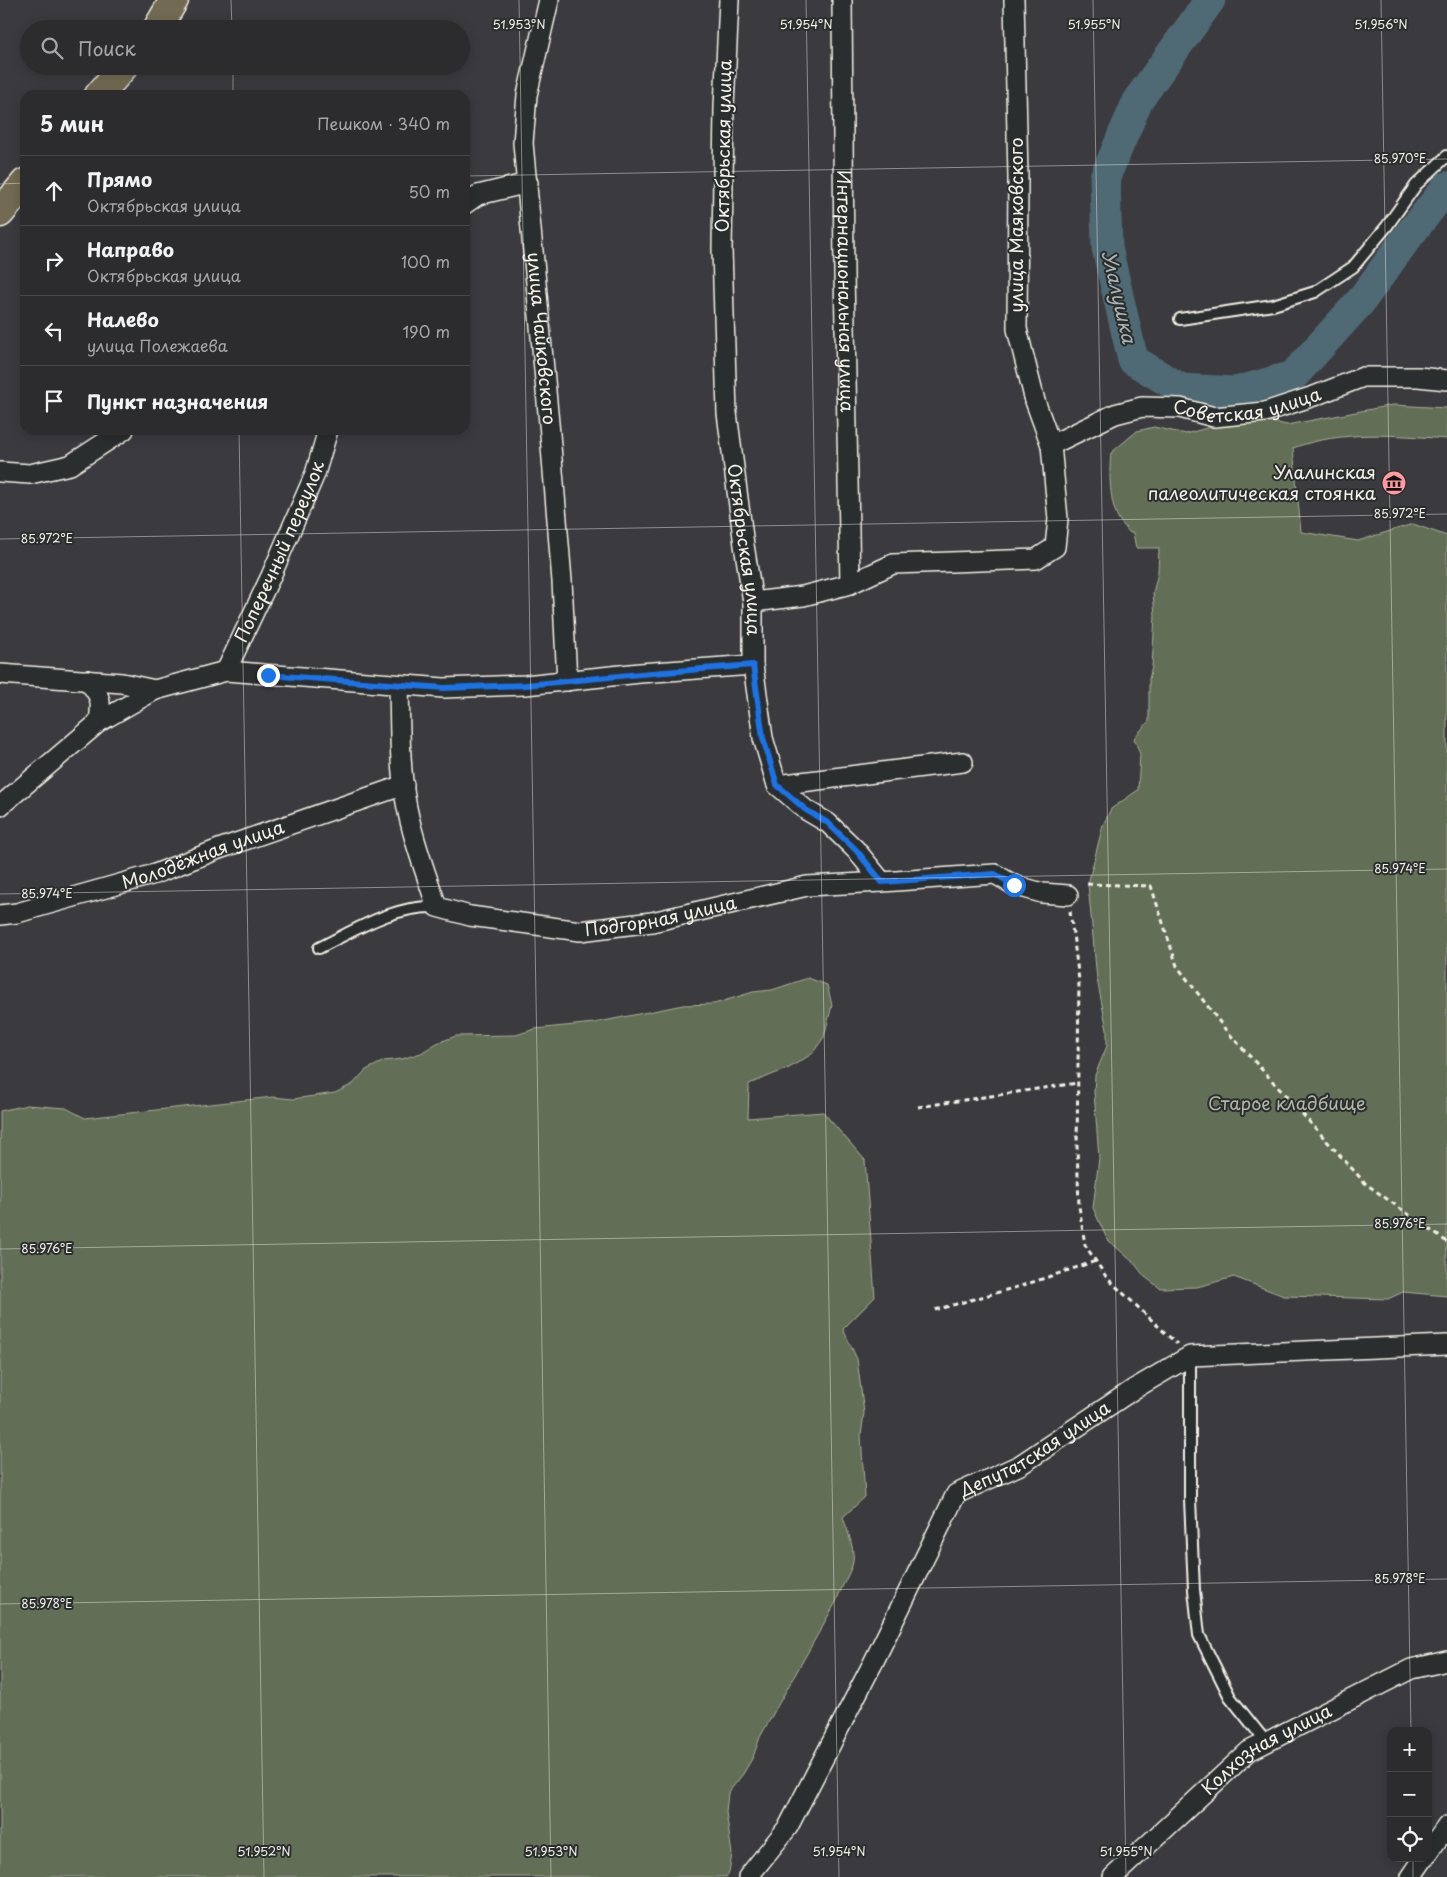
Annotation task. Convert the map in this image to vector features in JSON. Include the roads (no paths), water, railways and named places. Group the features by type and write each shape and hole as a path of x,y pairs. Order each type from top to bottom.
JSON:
{"main road":[{"path":"162,20 174,0"},
{"path":"103,90 116,75"},
{"path":"0,213 20,190"}],"street":[{"name":"улица Чайковского","path":"550,0 527,95 523,144 562,582 567,681"},
{"name":"Октябрьская улица","path":"729,0 724,108 722,250 727,413 753,602 753,665 763,738 777,785"},
{"name":"Интернациональная улица","path":"842,0 844,283 850,584"},
{"name":"улица Маяковского","path":"850,584 893,564 1036,559 1056,547 1058,519 1051,445 1034,401 1018,329 1018,177 1014,0"},
{"path":"470,201 478,195 528,184"},
{"name":"Советская улица","path":"1051,445 1115,414 1142,408 1180,408 1214,416 1248,414 1265,412 1314,396 1362,377 1418,377 1447,380"},
{"path":"0,472 30,474 70,464 116,435"},
{"name":"Поперечный переулок","path":"226,671 271,576 315,474 327,435"},
{"path":"753,602 803,596 850,584"},
{"path":"0,806 99,722 156,690 226,671 453,688 526,685 753,665"},
{"path":"0,674 122,683 156,690"},
{"path":"87,680 99,696 101,705 99,722"},
{"path":"399,685 400,753 405,798 420,855 437,907"},
{"path":"777,785 963,762"},
{"name":"Молодёжная улица","path":"0,916 18,913 155,874 404,785"},
{"path":"777,785 806,810 828,823 856,850 882,882 995,874 1014,885 1042,893 1068,895"},
{"name":"Подгорная улица","path":"437,907 470,916 580,931 652,922 806,886 882,882"},
{"name":"Депутатская улица","path":"748,1877 788,1827 874,1661 956,1494 1020,1465 1134,1389 1190,1356 1447,1345"},
{"name":"Колхозная улица","path":"1113,1877 1249,1751 1411,1669 1447,1661"},
{"path":"1432,1847 1447,1826"},
{"path":"1411,1877 1421,1862"}],"lane":[{"path":"1180,319 1273,305 1315,292 1353,267 1387,226 1416,185 1447,156"},
{"name":"Подгорная улица","path":"320,948 383,916 420,906 437,907"},
{"path":"1190,1356 1190,1499 1194,1590 1199,1635 1230,1696 1266,1742"}],"waterway":[{"name":"Улалушка","path":"1210,0 1138,100 1105,177 1107,248 1133,360 1181,389 1236,392 1293,376 1360,302 1447,187"}],"place":[{"name":"Улалинская палеолитическая стоянка","path":"1394,483"}],"park label":[{"name":"Старое кладбище","path":"1287,1104"}]}
